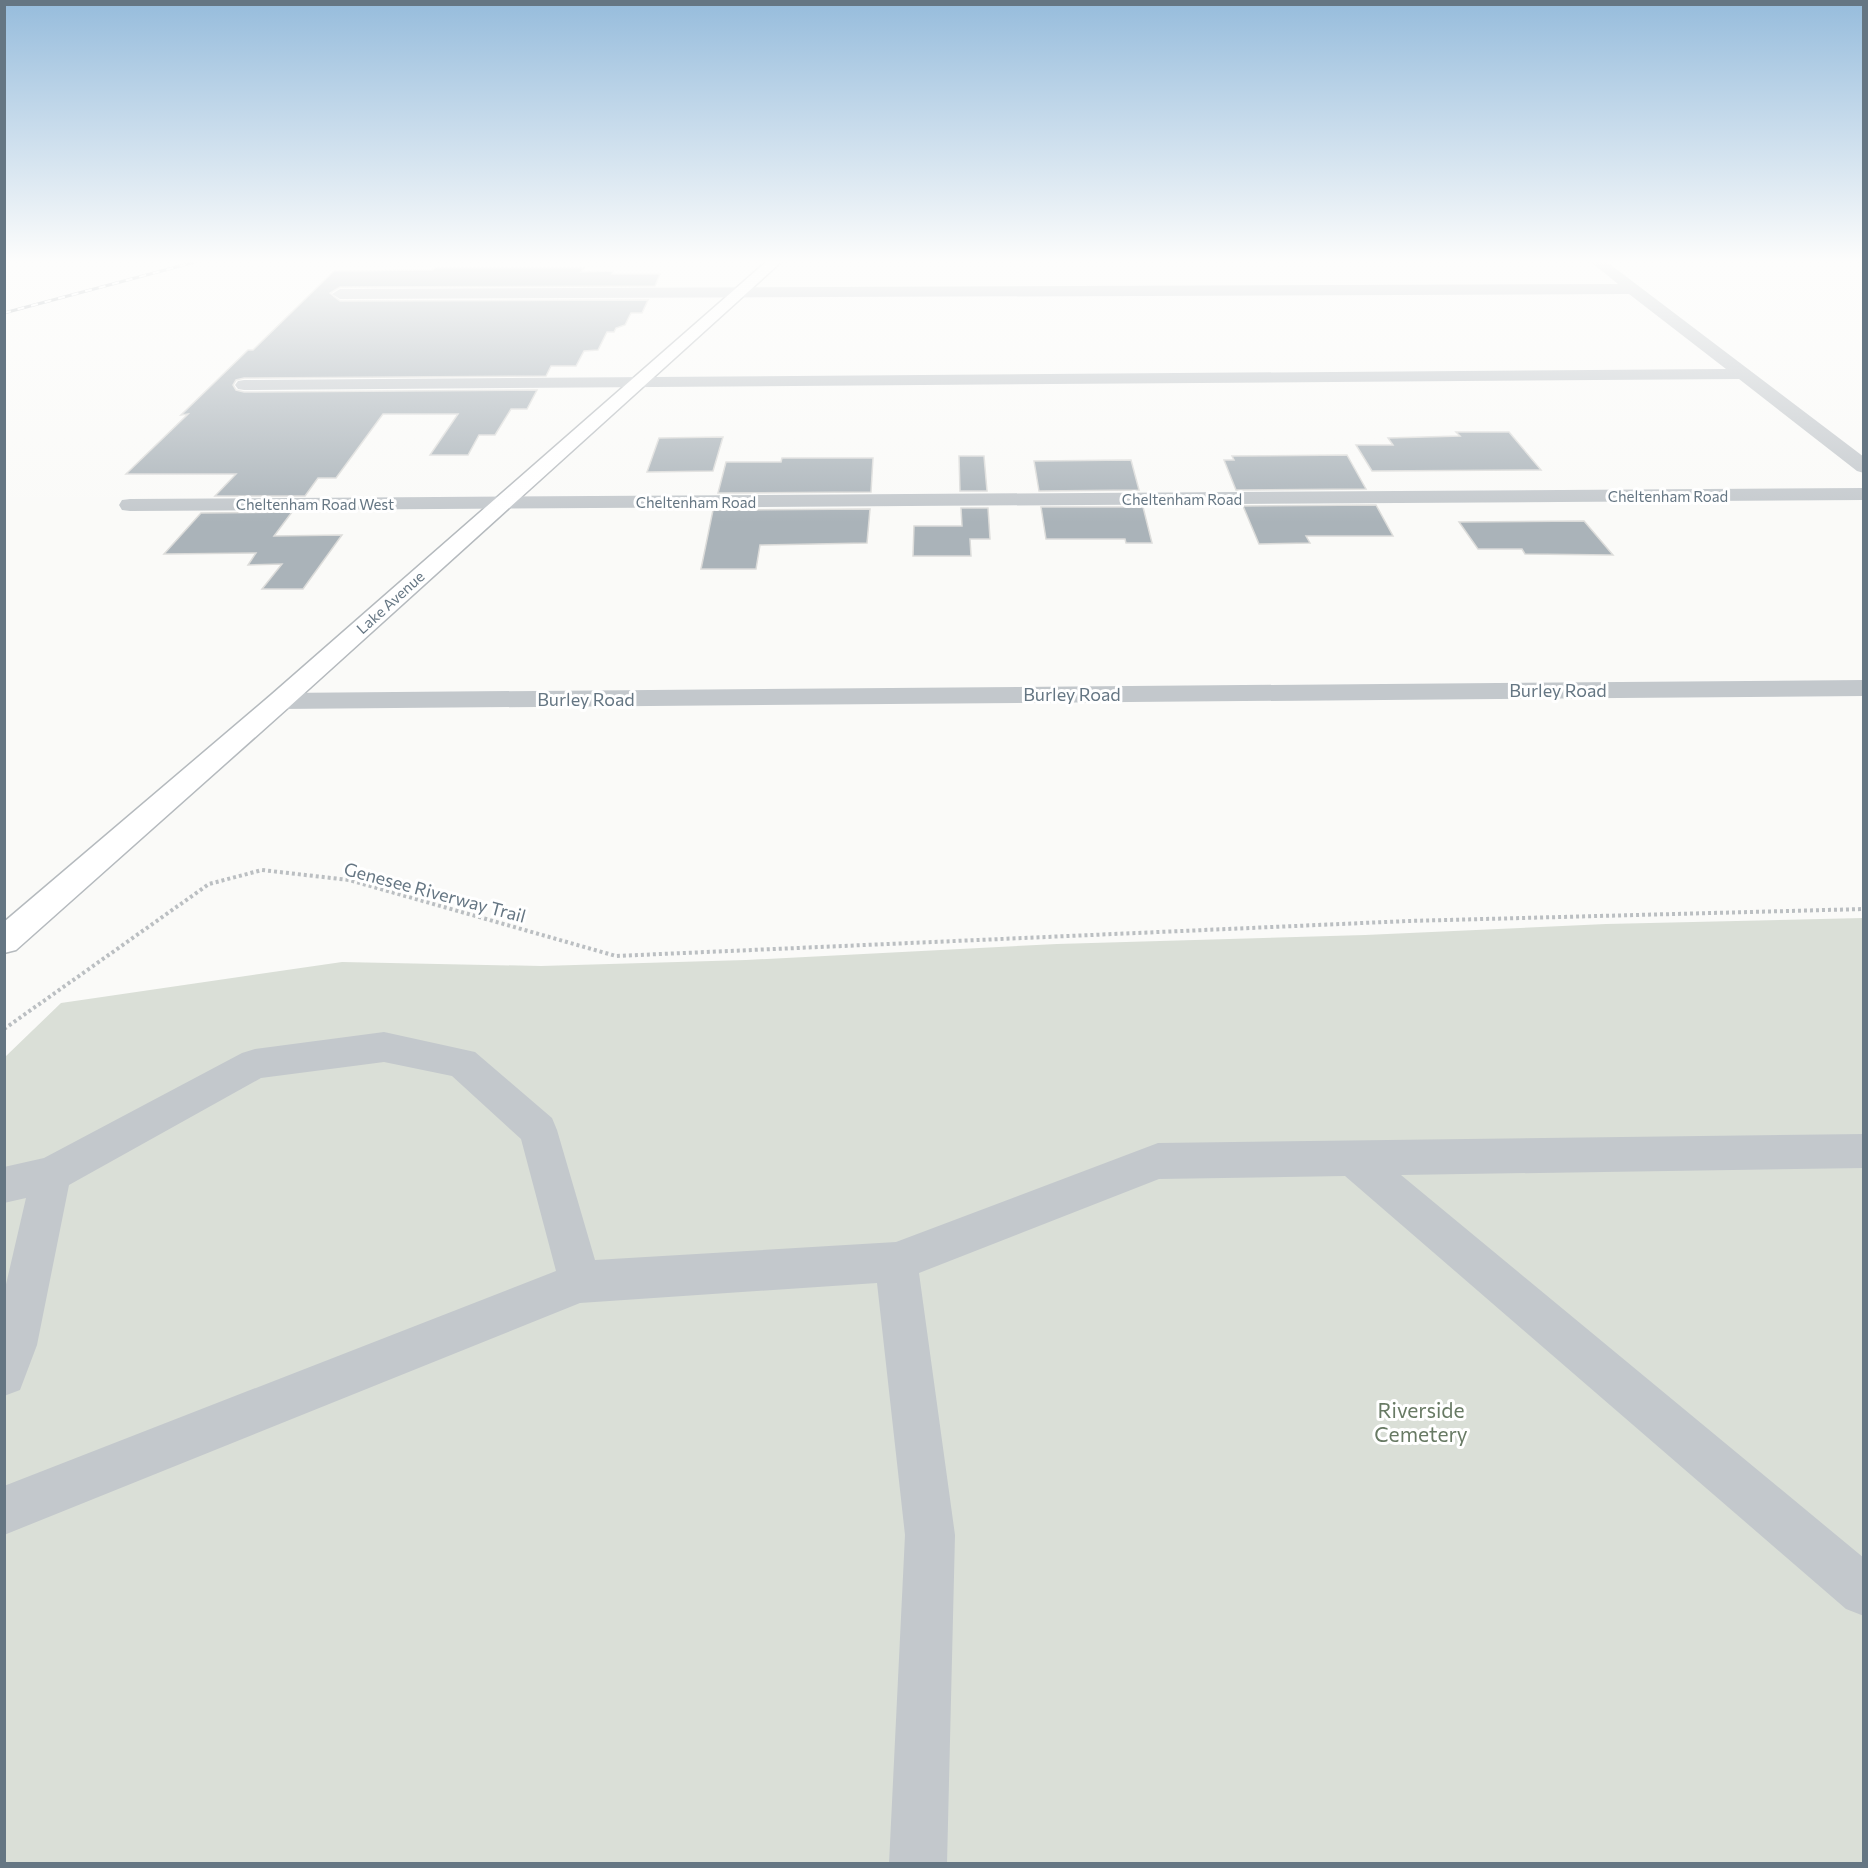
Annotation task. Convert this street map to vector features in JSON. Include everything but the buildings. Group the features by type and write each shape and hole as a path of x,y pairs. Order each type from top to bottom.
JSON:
{"main road":[{"name":"Lake Avenue","path":"4,941 280,701 676,349"}],"street":[{"path":"1710,349 1863,467"},
{"path":"244,385 1742,374"},
{"name":"Cheltenham Road","path":"501,503 1863,494"},
{"name":"Cheltenham Road West","path":"129,505 501,503"},
{"name":"Burley Road","path":"280,701 1863,688"},
{"path":"4,1185 51,1174 255,1064 384,1047 462,1063 538,1130 580,1282"},
{"path":"4,1511 580,1282 896,1262 1158,1161 1863,1151"},
{"path":"1352,1158 1863,1591"},
{"path":"4,1374 15,1345 51,1174"},
{"path":"896,1262 930,1535 918,1863"}],"path":[{"name":"Genesee Riverway Trail","path":"4,1029 209,884 262,870 349,880 616,956 1408,921 1863,909"}],"green space":[{"name":"Riverside Cemetery","path":"1863,918 1863,1863 5,1864 5,1057 61,1003 342,962 541,966 746,960 1057,944 1365,935 1606,924"}]}
